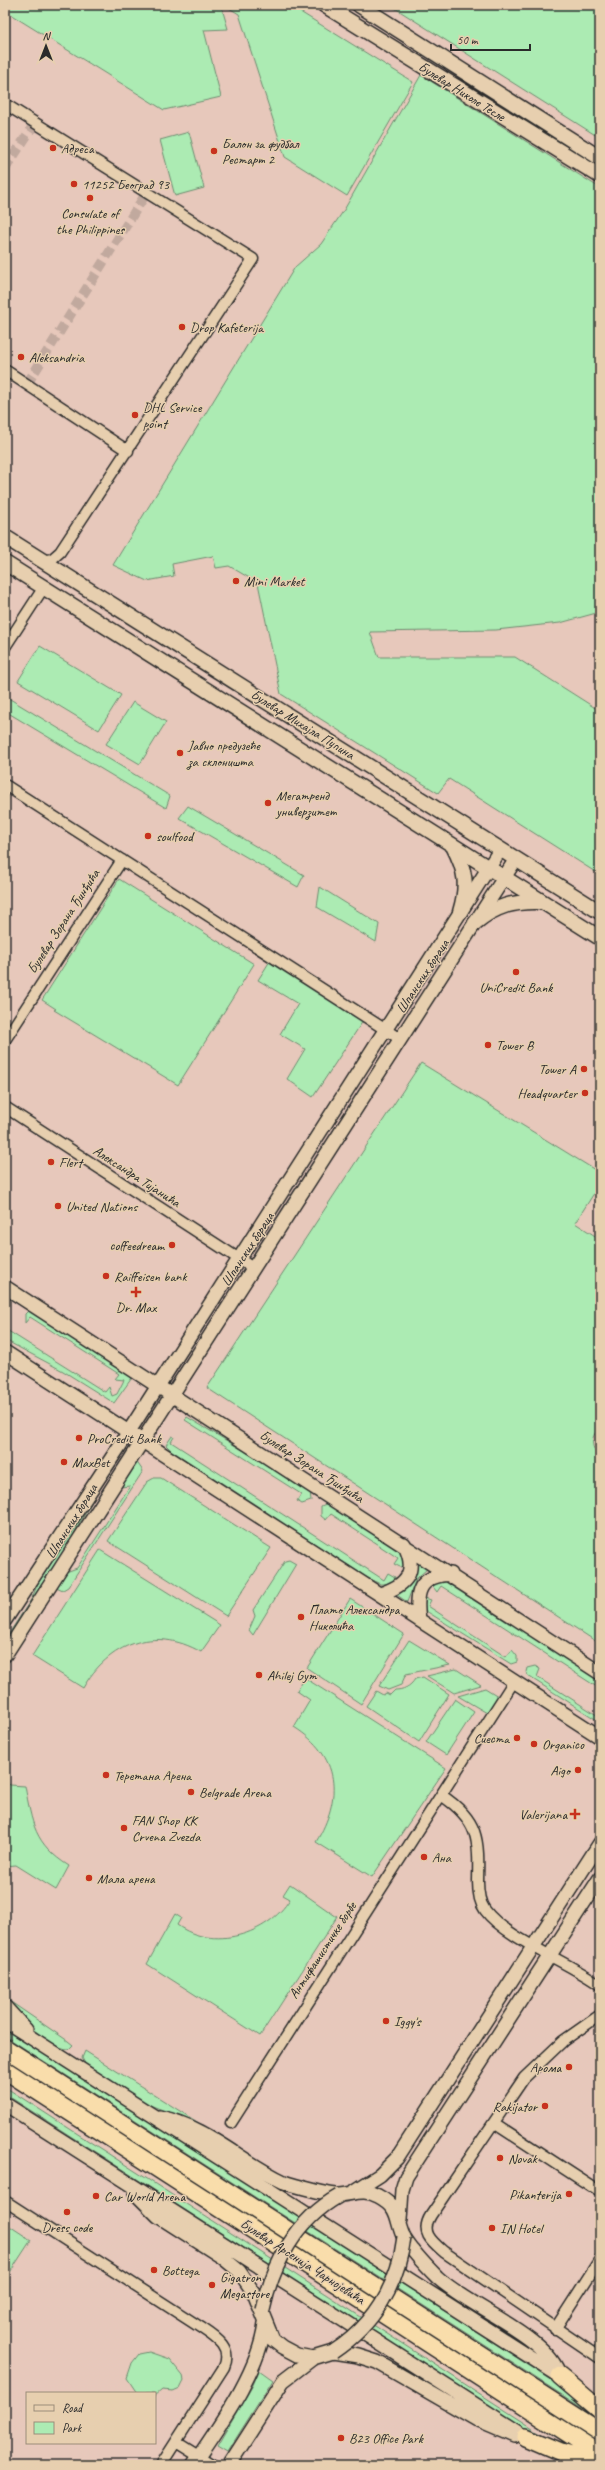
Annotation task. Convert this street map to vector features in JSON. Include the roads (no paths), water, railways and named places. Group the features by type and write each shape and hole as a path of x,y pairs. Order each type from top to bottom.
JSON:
{"highway":[{"name":"Булевар Арсенија Чарнојевића","path":"5,2048 600,2432"},
{"name":"Булевар Арсенија Чарнојевића","path":"5,2070 600,2454"},
{"path":"560,2376 600,2410"},
{"path":"526,2437 561,2452 600,2463"}],"main road":[{"name":"Булевар Николе Тесле","path":"324,5 600,176"},
{"name":"Булевар Николе Тесле","path":"359,5 600,158"},
{"name":"Булевар Михајла Пупина","path":"5,537 60,573 266,700 500,850 600,912"},
{"name":"Булевар Михајла Пупина","path":"5,563 600,938"},
{"path":"453,846 463,865 465,876 466,893 460,912"},
{"path":"475,923 500,906 519,901 543,902"}],"street":[{"path":"5,104 253,259 128,451 60,552 52,559 42,561"},
{"path":"5,370 128,451"},
{"path":"60,552 58,560 60,573"},
{"path":"5,647 44,587"},
{"path":"5,785 400,1039"},
{"name":"Шпанских бораца","path":"5,1620 129,1431 500,850"},
{"name":"Шпанских бораца","path":"5,1656 142,1440 516,859"},
{"name":"Булевар Зорана Ђинђића","path":"5,1040 122,860"},
{"name":"Александра Тијанића","path":"5,1107 253,1268"},
{"name":"Булевар Зорана Ђинђића","path":"5,1288 451,1574 600,1673"},
{"path":"5,1352 600,1737"},
{"path":"380,1594 392,1590 407,1578 412,1568 410,1556 404,1544"},
{"path":"419,1620 417,1604 421,1586 426,1580 438,1575 451,1574"},
{"name":"Антифашистичке борбе","path":"231,2123 514,1681"},
{"path":"441,1795 466,1815 476,1833 478,1846 479,1893 485,1910 501,1924 533,1945 598,1982"},
{"path":"263,2310 276,2264 294,2237 314,2214 339,2196 355,2191 390,2166 416,2130 533,1945 600,1843"},
{"path":"229,2465 283,2381 313,2358 333,2352 347,2343 367,2323 385,2299 395,2278 402,2256 404,2237 400,2220 401,2198 406,2178 600,1878"},
{"path":"5,2007 34,2040"},
{"path":"600,2015 563,2041 534,2067 509,2098 494,2123 426,2222 426,2230 430,2239 444,2252 555,2329 600,2358"},
{"path":"5,2021 151,2116 560,2376"},
{"name":"Булевар Арсенија Чарнојевића","path":"5,2104 526,2437"},
{"path":"151,2116 189,2125 284,2182 339,2196"},
{"path":"494,2123 600,2192"},
{"path":"118,2176 158,2216 232,2264 254,2293 263,2310 265,2324 262,2344 255,2364 196,2461"},
{"path":"355,2191 370,2192 378,2196 393,2208 400,2220"},
{"path":"5,2201 200,2327 225,2347 227,2357 224,2367 161,2465"},
{"path":"404,2237 437,2277 449,2288 530,2340 553,2361 560,2376"},
{"path":"555,2329 600,2259"},
{"path":"265,2324 273,2340 282,2347 297,2355 313,2358"},
{"path":"333,2352 377,2362 500,2432 526,2437"},
{"path":"176,2442 196,2461 213,2465"}],"tunnel":[{"path":"5,169 35,123"},
{"path":"27,384 147,192"}],"place":[{"name":"Адреса","path":"53,148"},
{"name":"Балон за фудбал Рестарт 2","path":"214,151"},
{"name":"11252 Београд 93","path":"74,184"},
{"name":"Consulate of the Philippines","path":"90,198"},
{"name":"Drop Kafeterija","path":"182,327"},
{"name":"Aleksandria","path":"21,357"},
{"name":"DHL Service point","path":"135,415"},
{"name":"Mini Market","path":"236,581"},
{"name":"Јавно предузеће за склоништа","path":"180,753"},
{"name":"Мегатренд универзитет","path":"268,803"},
{"name":"soulfood","path":"148,836"},
{"name":"UniCredit Bank","path":"516,972"},
{"name":"Tower B","path":"488,1045"},
{"name":"Tower A","path":"584,1069"},
{"name":"Headquarter","path":"585,1093"},
{"name":"Flert","path":"51,1162"},
{"name":"United Nations","path":"58,1206"},
{"name":"coffeedream","path":"172,1245"},
{"name":"Raiffeisen bank","path":"106,1276"},
{"name":"Dr. Max","path":"136,1292"},
{"name":"ProCredit Bank","path":"79,1438"},
{"name":"MaxBet","path":"64,1462"},
{"name":"Плато Александра Николића","path":"301,1617"},
{"name":"Ahilej Gym","path":"259,1675"},
{"name":"Сиеста","path":"517,1738"},
{"name":"Organico","path":"534,1744"},
{"name":"Aigo","path":"578,1770"},
{"name":"Теретана Арена","path":"106,1775"},
{"name":"Belgrade Arena","path":"191,1792"},
{"name":"Valerijana","path":"575,1814"},
{"name":"FAN Shop KK Crvena Zvezda","path":"124,1828"},
{"name":"Ана","path":"424,1857"},
{"name":"Мала арена","path":"89,1878"},
{"name":"Iggy's","path":"386,2021"},
{"name":"Арома","path":"569,2067"},
{"name":"Rakijator","path":"545,2106"},
{"name":"Novak","path":"500,2158"},
{"name":"Pikanterija","path":"569,2194"},
{"name":"Car World Arena","path":"96,2196"},
{"name":"Dress code","path":"67,2212"},
{"name":"IN Hotel","path":"492,2228"},
{"name":"Bottega","path":"154,2270"},
{"name":"Gigatron Megastore","path":"212,2285"},
{"name":"B23 Office Park","path":"341,2438"}]}
